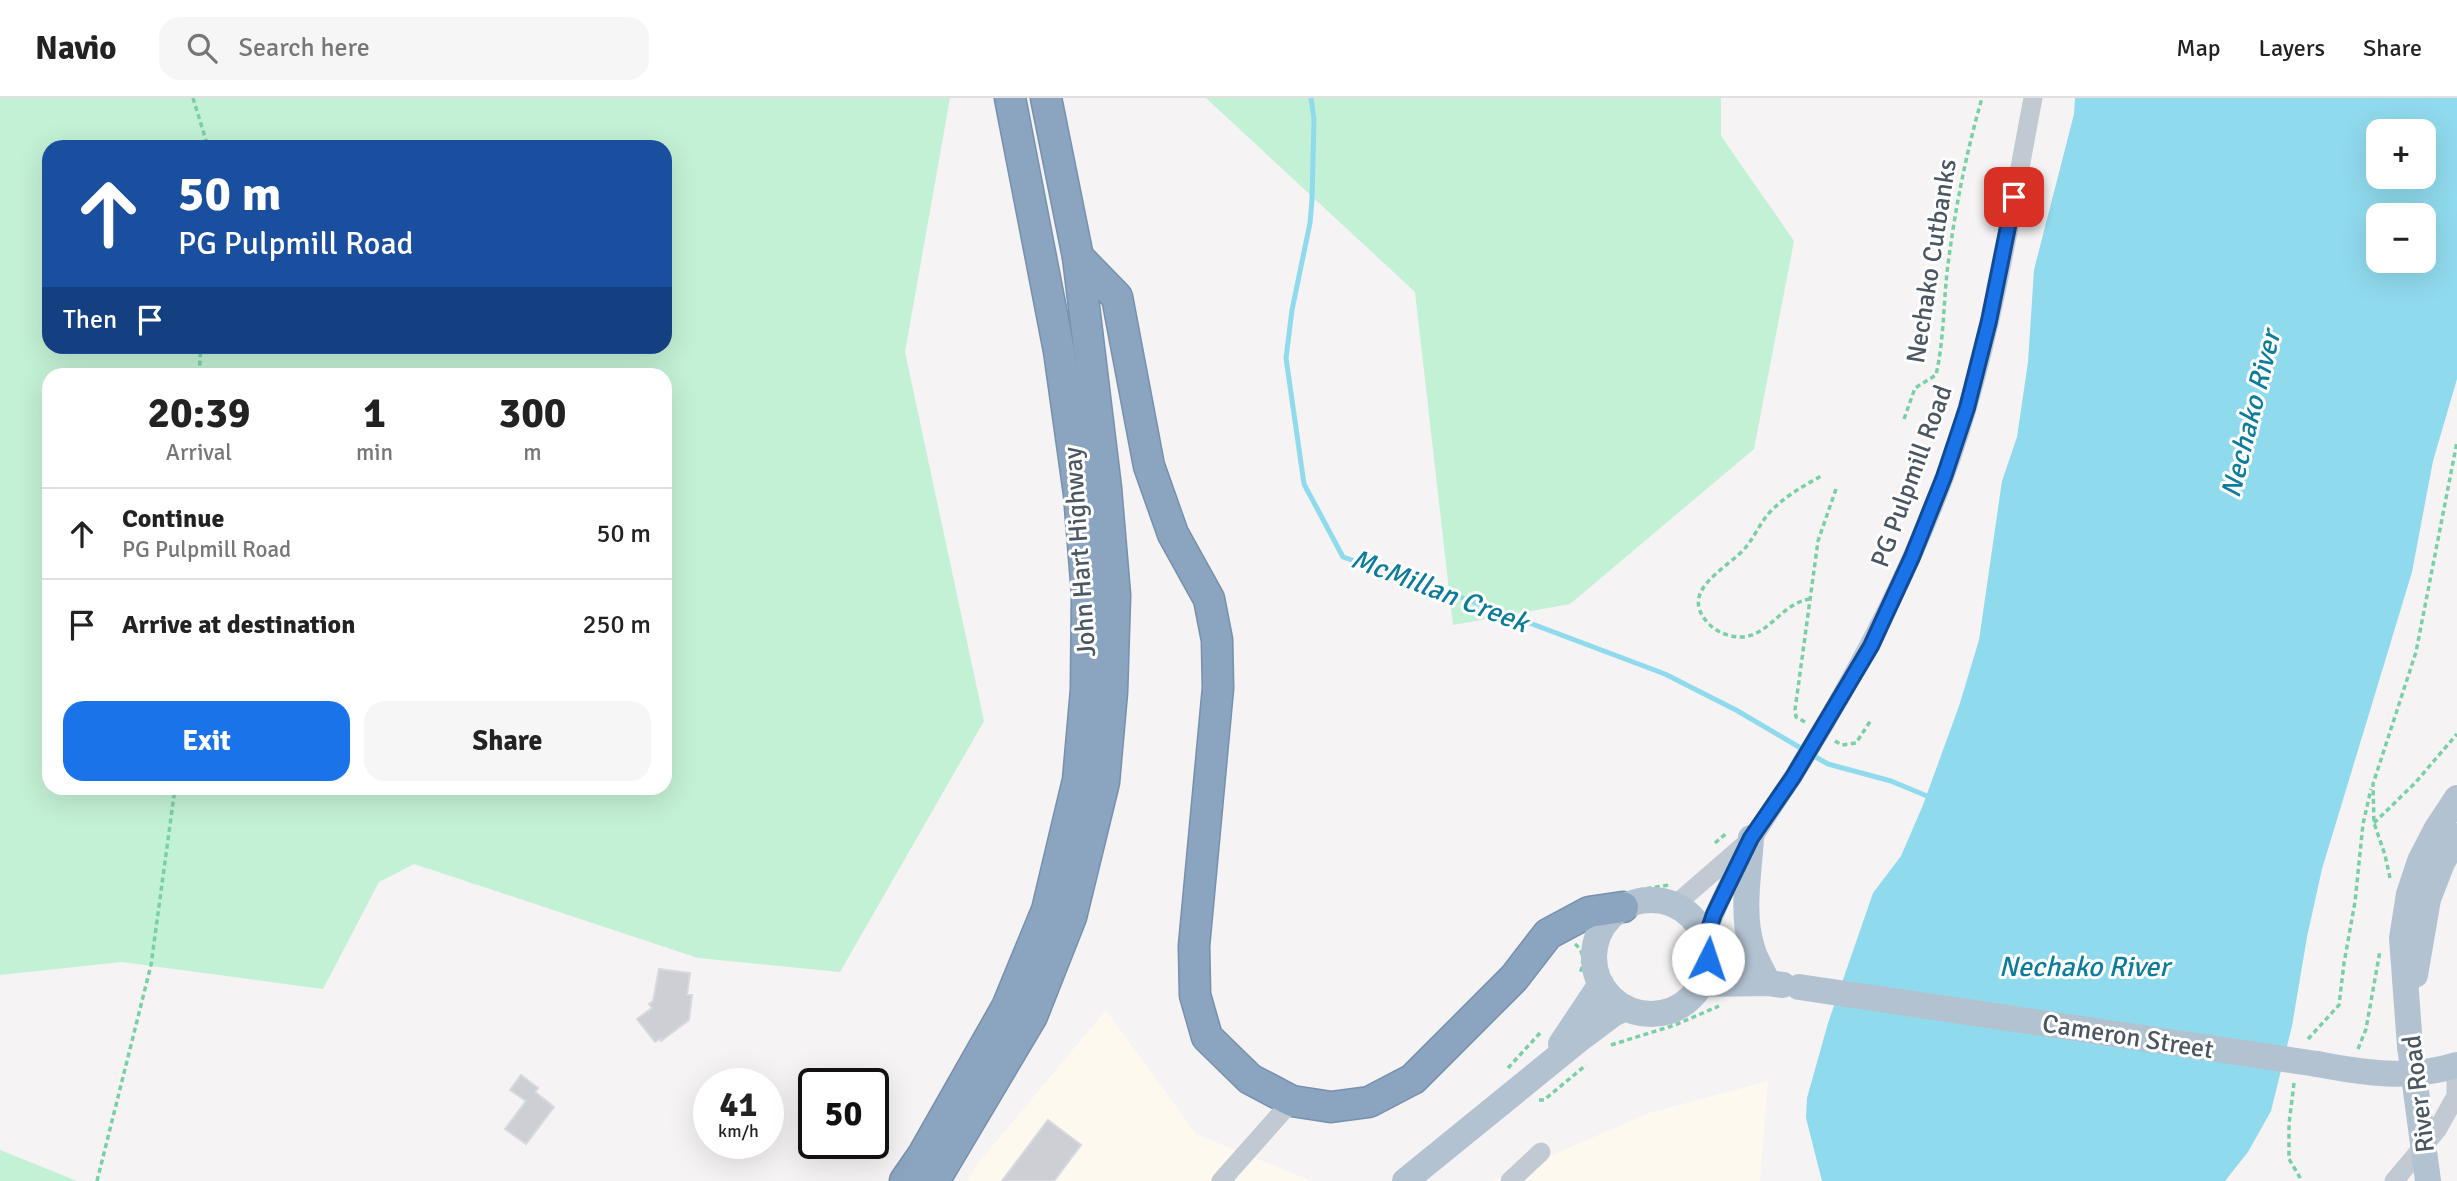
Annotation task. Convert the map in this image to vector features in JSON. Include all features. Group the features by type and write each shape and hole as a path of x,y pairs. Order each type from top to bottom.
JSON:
{"highway":[{"name":"John Hart Highway","path":"905,1181 1007,1007 1047,910 1078,780 1086,690 1087,594 1079,494 1059,351 1010,98"},
{"name":"John Hart Highway","path":"934,1181 1032,1016 1071,917 1104,782 1112,692 1115,594 1106,488 1078,257 1046,98"},
{"path":"1078,257 1117,297 1149,466 1173,534 1209,599 1217,640 1218,688 1194,946 1195,995 1207,1037 1250,1079 1292,1101 1331,1107 1369,1102 1413,1079 1514,978 1548,934 1589,912 1623,907"}],"main road":[{"name":"River Road","path":"2428,1181 2410,1046 2402,938 2409,894 2420,861 2435,830 2457,797"},
{"name":"River Road","path":"2409,1007 2428,899 2442,863 2457,836"},
{"path":"1751,838 1746,901 1749,930 1752,948 1768,983"},
{"path":"2421,942 2457,864"},
{"path":"1658,900 1675,905 1690,916 1700,928 1706,942 1708,959 1700,984 1681,1006 1663,1013 1644,1014 1626,1008 1611,998 1601,984 1595,968 1594,950 1599,933 1609,918 1623,907 1640,901 1658,900"},
{"path":"1706,942 1722,956 1768,983"},
{"path":"1700,984 1768,983"},
{"name":"Cameron Street","path":"1768,983 2306,1060 2376,1074 2407,1075 2456,1066"},
{"path":"1541,1070 1571,1031 1601,984"},
{"path":"1405,1181 1541,1070 1613,1014 1626,1008"}],"street":[{"name":"PG Pulpmill Road","path":"1751,838 1793,777 1871,646 1912,557 1944,477 1960,430 1989,321 2033,98"},
{"path":"1675,905 1751,838"},
{"path":"1706,942 1714,914 1751,838"},
{"path":"2394,1181 2437,1130 2456,1096 2456,1066"},
{"path":"1221,1181 1292,1101"},
{"path":"1510,1181 1541,1152"}],"path":[{"path":"192,98 206,140"},
{"name":"Nechako Cutbanks","path":"1904,419 1914,388 1936,376 1943,342 1949,258 1968,144 1982,98"},
{"path":"2302,1181 2289,1159 2289,1124 2306,1060 2339,1006 2355,902 2363,824 2372,784 2416,652 2457,442"},
{"path":"1810,600 1799,601 1787,608 1758,634 1742,637 1726,635 1709,625 1702,616 1699,602 1702,587 1746,547 1771,511 1794,491 1823,475"},
{"path":"1836,489 1818,541 1796,717 1821,728 1842,746 1850,745 1860,738 1871,720"},
{"path":"2372,784 2374,822 2415,783 2457,734"},
{"path":"97,1181 151,965 174,795"}],"shaded area":[{"path":"1106,1010 1196,1134 1312,1181 967,1181 979,1162"},
{"path":"1768,1081 1760,1181 1492,1181 1649,1113"}],"green space":[{"path":"0,98 950,98 905,352 984,721 840,972 698,958 414,864 379,882 323,989 122,962 0,975"},
{"path":"1206,98 1721,98 1721,136 1794,241 1754,449 1570,604 1453,625 1415,292"},
{"path":"0,1150 77,1181 0,1181"}],"water":[{"name":"Nechako River","path":"2075,98 2457,98 2457,379 2433,461 2412,572 2322,869 2292,1026 2271,1111 2248,1152 2225,1181 1822,1181 1806,1118 1807,1098 1828,1023 1873,893 1901,856 1923,805 1959,706 1979,640 2002,481 2017,437 2028,362 2034,270 2074,114"}],"building":[{"path":"659,969 690,973 687,995 692,995 689,1020 661,1041 660,1039 655,1042 637,1019 652,1008 649,1004 653,1001"},
{"path":"521,1075 538,1088 535,1092 554,1107 526,1144 505,1129 526,1101 510,1090"},
{"path":"1048,1120 1081,1145 1054,1181 1002,1181"}],"waterway":[{"name":"McMillan Creek","path":"1311,98 1314,119 1310,223 1292,310 1286,358 1304,484 1343,557 1466,599 1665,674 1736,710 1804,750"},
{"name":"McMillan Creek","path":"1812,755 1828,764 1891,781 1927,796"}],"route":[{"path":"1708,959 1705,941 1714,914 1751,838 1793,777 1871,646 1912,557 1944,477 1967,408 1989,321 2014,197"}]}
